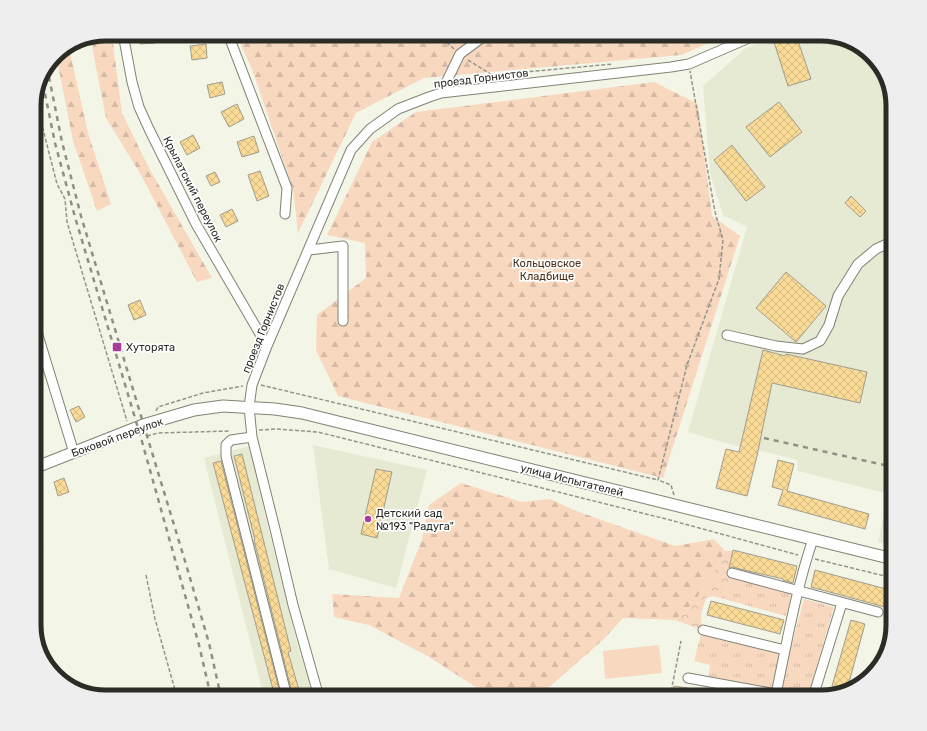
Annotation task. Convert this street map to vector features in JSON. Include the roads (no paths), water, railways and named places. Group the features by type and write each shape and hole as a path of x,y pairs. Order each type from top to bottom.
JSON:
{"main road":[{"name":"Боковой переулок","path":"41,465 74,453 137,427 194,410 223,406 249,407"},
{"name":"улица Испытателей","path":"249,407 302,413 886,557"}],"street":[{"name":"Крылатский переулок","path":"124,41 133,88 139,107 149,129 196,224 267,346"},
{"path":"231,41 287,188 285,214"},
{"path":"442,93 460,54 478,41"},
{"name":"проезд Горнистов","path":"252,433 249,407 252,385 267,346 352,150 370,129 398,109 442,93 689,64 742,41"},
{"path":"727,335 776,346 802,349 820,341 829,325 838,296 858,264 876,249 886,244"},
{"path":"309,250 343,246 343,321"},
{"path":"41,345 74,453"},
{"path":"286,690 226,456 226,445 231,440 252,433 293,604 317,690"},
{"path":"777,690 798,591 813,539"},
{"path":"732,573 878,612"},
{"path":"815,690 842,603"},
{"path":"703,630 785,650"},
{"path":"688,678 754,690"}],"railway":[{"path":"49,76 62,142 81,216 209,643 219,690"},
{"path":"44,87 55,143 75,217 141,438 199,645 209,690"},
{"path":"764,438 886,465"}],"place":[{"name":"Хуторята","path":"117,347"},
{"name":"Детский сад №193 \"Радуга\"","path":"368,519"}],"park label":[{"name":"Кольцовское Кладбище","path":"547,269"}]}
